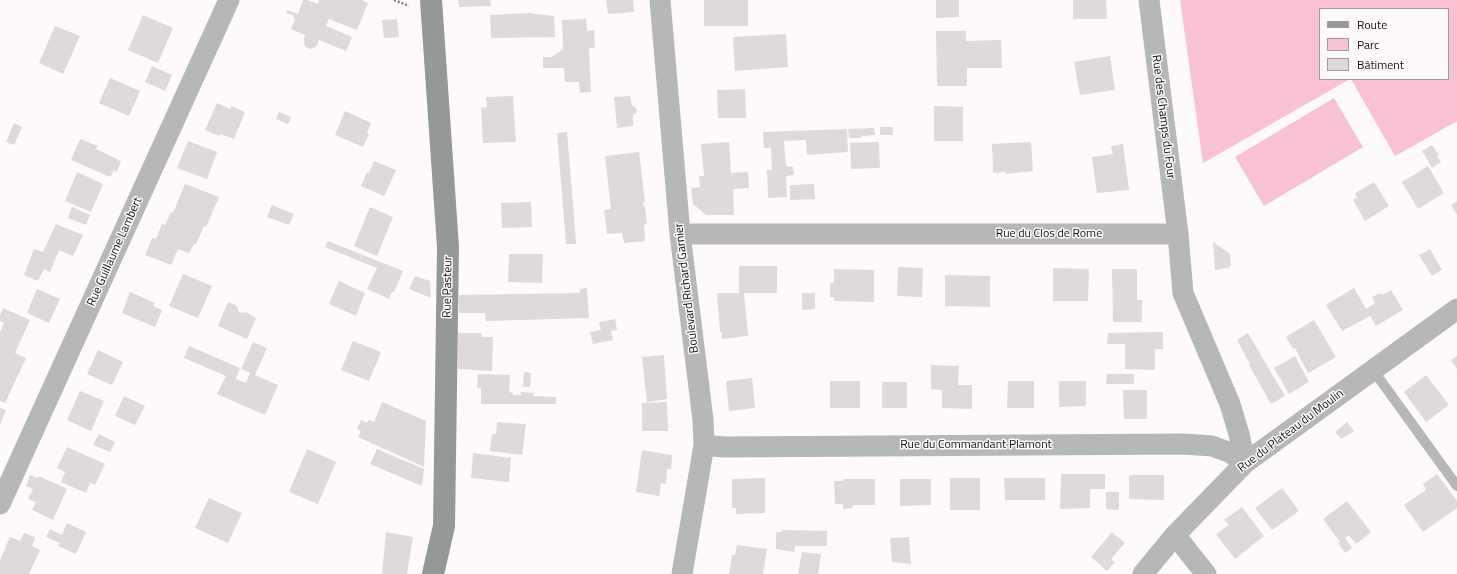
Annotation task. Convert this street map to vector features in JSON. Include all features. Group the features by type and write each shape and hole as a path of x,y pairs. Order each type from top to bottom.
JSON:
{"main road":[{"name":"Rue Pasteur","path":"431,0 448,247 444,526 433,574"}],"street":[{"name":"Rue Guillaume Lambert","path":"0,504 229,0"},
{"name":"Boulevard Richard Garnier","path":"660,0 680,234 703,420 704,445 682,574"},
{"name":"Rue des Champs du Four","path":"1149,0 1178,234"},
{"name":"Rue du Clos de Rome","path":"680,234 1178,234"},
{"path":"1178,234 1183,293 1230,404 1240,434 1245,463"},
{"name":"Rue du Plateau du Moulin","path":"1143,574 1175,535 1245,463 1457,309"},
{"name":"Rue du Commandant Plamont","path":"704,445 740,447 1184,444 1212,446 1231,453 1245,463"},
{"path":"1175,535 1206,574"}],"lane":[{"path":"1373,370 1457,486"}],"green space":[{"path":"1180,0 1457,0 1457,121 1395,156 1352,80 1449,80 1449,8 1319,8 1319,80 1348,80 1203,163"},
{"path":"1334,98 1363,147 1264,206 1235,157"}],"building":[{"path":"303,0 318,4 319,0 361,0 368,3 357,30 329,19 326,26 352,37 346,51 319,40 317,46 312,49 305,47 305,35 291,29 295,20 293,15 286,13 287,10 298,14"},
{"path":"458,0 490,0 491,6 459,7"},
{"path":"606,0 633,0 634,12 608,14"},
{"path":"704,0 748,0 748,26 704,26"},
{"path":"936,0 959,0 959,17 936,18"},
{"path":"1073,0 1106,0 1107,19 1073,19"},
{"path":"529,13 554,16 555,37 491,38 490,15"},
{"path":"143,15 173,28 158,63 128,50"},
{"path":"397,19 399,37 384,38 382,20"},
{"path":"586,19 587,31 594,30 595,48 589,48 591,92 580,93 579,82 565,82 564,68 543,68 543,57 552,57 563,49 562,20"},
{"path":"55,26 80,36 63,74 39,63"},
{"path":"936,31 966,31 966,41 1001,40 1002,68 967,68 967,86 937,86"},
{"path":"786,34 788,67 735,71 733,37"},
{"path":"1110,56 1115,90 1080,95 1074,62"},
{"path":"152,66 172,75 165,91 145,82"},
{"path":"110,78 140,91 129,116 99,103"},
{"path":"745,89 746,118 718,118 717,90"},
{"path":"513,96 516,142 483,143 481,108 487,107 486,97"},
{"path":"630,96 632,105 636,108 637,112 633,115 633,126 617,128 614,97"},
{"path":"217,103 230,109 231,106 245,112 234,139 220,134 219,136 205,130"},
{"path":"934,106 963,107 963,141 934,141"},
{"path":"345,111 371,123 367,133 369,134 363,147 335,135"},
{"path":"279,112 291,117 288,124 276,119"},
{"path":"14,123 22,127 14,145 6,142"},
{"path":"880,127 893,127 893,135 880,135"},
{"path":"874,128 875,135 861,136 861,138 849,138 848,129"},
{"path":"847,129 848,152 807,155 806,140 784,141 786,166 793,167 794,175 786,176 787,197 768,198 767,170 772,170 771,148 764,148 763,132"},
{"path":"567,132 576,244 566,244 557,133"},
{"path":"80,139 98,146 96,149 121,161 117,172 114,170 110,177 71,160"},
{"path":"188,141 217,152 207,179 177,168"},
{"path":"729,142 731,173 748,172 749,188 733,189 734,215 706,215 693,204 691,188 700,187 699,176 704,176 701,144"},
{"path":"879,142 880,168 851,169 850,143"},
{"path":"1031,142 1033,171 1006,174 1006,172 993,173 992,144"},
{"path":"1123,144 1129,190 1097,193 1092,157 1113,154 1111,146"},
{"path":"1432,145 1439,155 1437,156 1441,162 1432,168 1422,151"},
{"path":"639,152 645,202 643,203 645,207 647,224 644,225 645,241 624,243 622,233 607,234 604,210 611,209 605,156"},
{"path":"374,161 396,170 384,196 361,186"},
{"path":"1428,166 1444,193 1418,209 1402,182"},
{"path":"77,172 103,184 91,212 65,201"},
{"path":"1374,182 1389,206 1365,221 1353,200 1357,197 1355,193"},
{"path":"185,184 219,197 206,227 204,226 196,244 194,244 189,253 178,249 171,265 145,255 152,238 156,239 162,224 165,225 171,212 173,213"},
{"path":"814,184 815,199 790,200 790,185"},
{"path":"1457,201 1457,215 1451,205"},
{"path":"531,202 532,227 502,228 501,203"},
{"path":"272,205 294,214 289,225 267,217"},
{"path":"72,207 90,215 86,225 68,218"},
{"path":"370,207 393,217 377,256 354,246"},
{"path":"56,224 83,235 73,256 59,250 50,272 44,269 38,281 24,275 34,249 43,252"},
{"path":"328,241 403,271 394,292 392,292 389,299 367,289 377,268 325,247"},
{"path":"1213,242 1230,254 1231,266 1228,268 1215,270"},
{"path":"1430,249 1442,270 1432,276 1419,255"},
{"path":"509,254 543,254 542,283 508,282"},
{"path":"739,266 777,266 777,293 744,293 748,336 722,339 722,332 720,332 717,293 739,293"},
{"path":"898,267 923,268 922,297 897,296"},
{"path":"1053,268 1089,269 1088,301 1053,301"},
{"path":"834,269 874,270 874,302 834,301 834,297 830,297 830,283 834,283"},
{"path":"1112,269 1137,269 1137,300 1142,300 1142,322 1113,322"},
{"path":"183,274 212,286 198,318 169,306"},
{"path":"945,275 990,276 990,307 945,306"},
{"path":"415,276 430,281 431,298 409,289"},
{"path":"339,281 365,293 356,316 329,304"},
{"path":"587,288 589,318 486,321 485,313 459,313 459,295 580,293 580,289"},
{"path":"1354,288 1366,309 1375,303 1372,297 1380,293 1382,295 1391,290 1403,310 1376,326 1370,316 1342,331 1326,305"},
{"path":"37,289 60,299 49,323 27,313"},
{"path":"130,292 155,303 153,306 162,310 155,327 122,313"},
{"path":"802,293 815,293 815,309 802,310"},
{"path":"228,302 237,306 239,312 246,312 256,318 247,339 218,326"},
{"path":"3,308 30,320 15,353 26,358 5,403 0,401 0,332 4,323 0,321 0,316"},
{"path":"615,319 617,330 611,331 613,340 593,344 590,332 601,330 599,322"},
{"path":"1314,320 1336,357 1308,373 1295,348 1293,349 1286,337"},
{"path":"1163,332 1163,349 1155,349 1155,370 1125,369 1125,344 1107,344 1108,333"},
{"path":"458,333 482,333 481,337 493,337 492,371 458,369"},
{"path":"1248,333 1285,396 1271,404 1237,340"},
{"path":"353,341 381,352 369,381 341,370"},
{"path":"253,342 267,348 255,375 278,385 265,415 217,394 226,376 184,358 189,346 240,368 236,379 246,383 250,373 241,369"},
{"path":"98,350 123,362 112,385 87,374"},
{"path":"664,355 667,399 647,402 642,357"},
{"path":"1295,356 1309,382 1289,394 1274,368"},
{"path":"1457,356 1457,369 1451,360"},
{"path":"931,365 959,366 958,385 972,385 972,409 942,408 942,390 931,389"},
{"path":"524,372 531,373 530,387 523,387"},
{"path":"478,374 510,375 509,392 513,393 513,395 521,395 521,392 534,393 533,396 556,397 556,404 481,404 481,388 477,388"},
{"path":"1107,374 1134,374 1134,384 1106,384"},
{"path":"1426,375 1449,405 1426,422 1404,392"},
{"path":"752,378 755,408 729,411 726,381"},
{"path":"830,381 860,381 860,408 830,408"},
{"path":"1008,381 1034,381 1034,408 1007,408"},
{"path":"1059,381 1086,381 1086,406 1059,407"},
{"path":"882,382 907,382 907,408 882,408"},
{"path":"1123,390 1147,390 1147,419 1124,419"},
{"path":"80,391 104,401 91,431 67,420"},
{"path":"124,396 145,406 135,425 115,416"},
{"path":"382,402 426,421 424,467 358,437 361,431 357,429 361,420 367,423 368,420 374,422"},
{"path":"667,402 668,431 642,431 642,403"},
{"path":"0,408 6,410 0,425"},
{"path":"497,422 526,424 522,455 490,451 492,434 496,434"},
{"path":"1347,422 1354,431 1341,439 1335,432"},
{"path":"99,434 115,442 110,452 93,445"},
{"path":"67,447 105,464 95,485 90,483 86,493 61,482 65,472 57,468"},
{"path":"307,449 336,462 318,504 289,492"},
{"path":"377,449 424,469 422,486 370,464"},
{"path":"642,450 672,455 671,469 667,469 666,484 661,483 659,496 636,492"},
{"path":"473,453 511,458 509,482 471,478"},
{"path":"1061,474 1105,474 1105,489 1090,489 1090,508 1060,509"},
{"path":"1437,474 1457,501 1457,508 1423,532 1404,505 1426,490 1423,484"},
{"path":"30,475 38,478 39,476 67,489 53,520 32,510 36,502 28,499 33,489 26,486"},
{"path":"1129,475 1164,475 1164,500 1129,499"},
{"path":"765,478 765,513 736,514 736,508 732,508 732,479"},
{"path":"950,478 980,478 980,510 950,510"},
{"path":"1004,478 1045,478 1045,500 1005,500"},
{"path":"843,479 875,479 875,505 853,505 852,508 843,509 843,504 835,504 834,481 843,481"},
{"path":"900,479 931,479 931,505 900,506"},
{"path":"1282,488 1299,511 1272,530 1255,508"},
{"path":"1106,492 1119,492 1119,510 1106,509"},
{"path":"209,498 242,513 228,543 195,528"},
{"path":"1347,501 1371,532 1356,544 1349,535 1345,538 1352,548 1345,553 1338,543 1340,542 1323,519"},
{"path":"1242,507 1264,536 1235,559 1216,534 1229,525 1224,520"},
{"path":"67,523 86,532 76,554 58,546 60,543 46,537 50,529 62,535"},
{"path":"782,530 827,531 827,546 795,546 794,552 776,549 776,532 782,532"},
{"path":"386,532 413,537 407,574 382,574"},
{"path":"1112,532 1125,543 1111,559 1115,562 1107,571 1091,557"},
{"path":"24,533 35,537 32,546 40,550 29,574 0,574 0,560 10,537 20,541"},
{"path":"909,537 911,564 892,562 890,538"},
{"path":"737,545 767,549 763,574 729,574 732,555 735,555"},
{"path":"802,552 821,554 818,574 798,574"}]}
